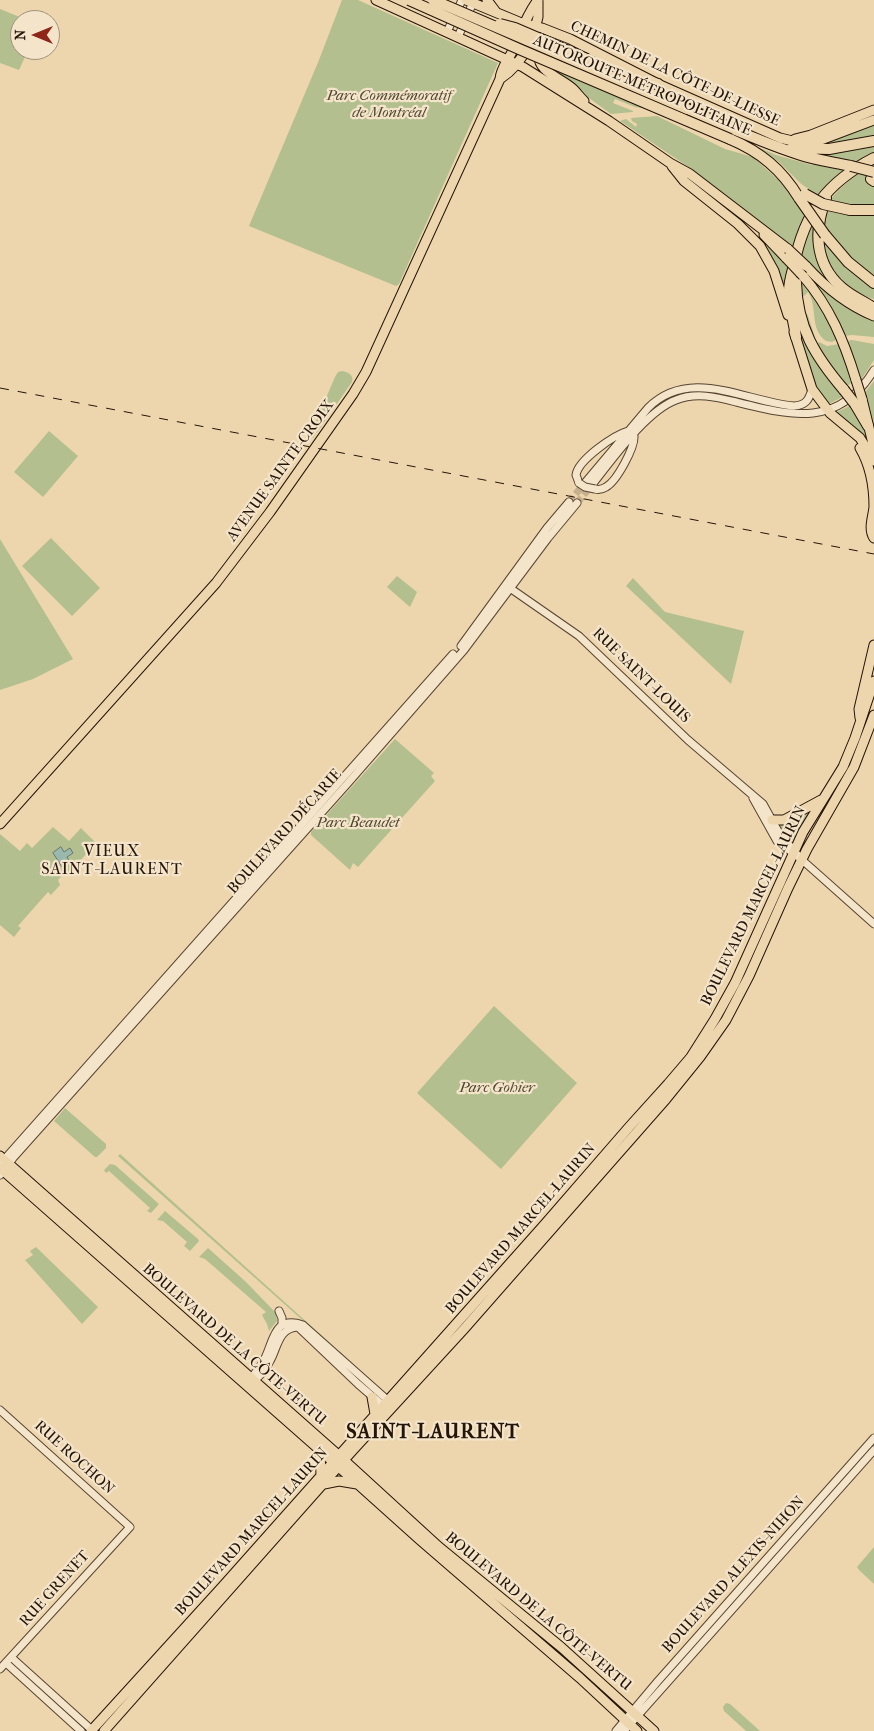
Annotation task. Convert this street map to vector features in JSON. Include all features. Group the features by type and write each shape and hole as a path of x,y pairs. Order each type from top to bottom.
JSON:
{"highway":[{"name":"AUTOROUTE MÉTROPOLITAINE","path":"409,0 736,142 762,157 788,181 834,247 853,267 874,283"},
{"name":"AUTOROUTE MÉTROPOLITAINE","path":"432,0 643,89 754,139 808,157 874,172"},
{"path":"463,13 515,28 591,56 642,81 658,84"},
{"path":"779,147 835,148 874,140"},
{"path":"796,337 789,292 790,255 816,205 852,170 874,158"},
{"path":"851,166 874,181"},
{"path":"788,181 819,202 850,210 874,210"},
{"path":"829,192 820,213 818,224 818,243 825,266 834,280 846,291 874,308"},
{"path":"790,255 803,327 820,361 844,390 858,402 868,426"},
{"path":"858,298 874,302"}],"main road":[{"path":"376,0 508,59 590,109 670,163 690,174 806,266 837,296 857,309 874,316"},
{"path":"414,16 426,11 432,0"},
{"path":"487,0 496,12"},
{"name":"AVENUE SAINTE-CROIX","path":"0,824 216,583 270,512 353,394 366,372 500,79 500,71 512,53 532,7 538,0"},
{"name":"AVENUE SAINTE-CROIX","path":"500,79 517,64 529,45 536,27 539,10 538,0"},
{"name":"CHEMIN DE LA CÔTE-DE-LIESSE","path":"471,1 525,24 575,42 591,56"},
{"path":"590,109 573,88 543,67 539,62 539,56 544,44 554,39 591,56"},
{"name":"CHEMIN DE LA CÔTE-DE-LIESSE","path":"658,84 769,134 801,142 818,141 874,120"},
{"path":"790,140 808,136 874,110"},
{"path":"670,163 684,181 738,224 760,246 774,271 812,389 827,410 860,438 874,461"},
{"path":"790,255 821,298 838,328 856,380 858,402"},
{"path":"868,426 874,448"},
{"path":"846,427 861,449 869,468 874,504 871,532 874,538"},
{"path":"860,725 859,709 874,645"},
{"name":"BOULEVARD MARCEL-LAURIN","path":"92,1731 339,1461 691,1057 739,976 794,852 807,826 845,762 860,725 874,681"},
{"name":"BOULEVARD MARCEL-LAURIN","path":"339,1461 375,1414 388,1405 468,1324 666,1099 700,1057 726,1020 745,983 801,859 854,767 874,715"},
{"path":"772,820 784,820 824,798"},
{"name":"BOULEVARD DE LA CÔTE-VERTU","path":"2,1165 339,1461 439,1547 549,1637 654,1731"},
{"name":"BOULEVARD DE LA CÔTE-VERTU","path":"251,1382 320,1450 339,1461 357,1484 552,1654 626,1725 637,1731"},
{"path":"372,1397 375,1414"},
{"path":"320,1450 322,1479 357,1484"},
{"name":"BOULEVARD MARCEL-LAURIN","path":"104,1731 322,1479"},
{"path":"113,1731 125,1709"}],"street":[{"path":"447,32 462,0"},
{"path":"458,37 471,1"},
{"path":"631,433 634,441 611,483 606,488 600,490 589,488 576,474 580,465 618,434 631,433 666,405 680,398 709,396 794,414 809,414 827,410 845,402 866,382 874,370"},
{"path":"585,484 631,433 656,401 672,392 684,388 710,388 794,406 807,402 812,389"},
{"name":"BOULEVARD DÉCARIE","path":"2,1165 461,646 548,538 573,502"},
{"name":"RUE SAINT-LOUIS","path":"508,587 578,635 681,734 763,804 779,832 794,852 874,924"},
{"name":"RUE SAINT-LOUIS","path":"752,796 773,836 783,847 794,852"},
{"path":"279,1311 282,1318 282,1326"},
{"path":"251,1382 264,1360 272,1338 282,1326 291,1322 301,1326 388,1405"},
{"path":"251,1382 270,1362 281,1336 289,1328 301,1326"},
{"path":"361,1382 372,1397 388,1405"},
{"name":"RUE ROCHON","path":"0,1410 130,1527"},
{"name":"BOULEVARD ALEXIS-NIHON","path":"616,1731 626,1725 874,1438"},
{"name":"BOULEVARD ALEXIS-NIHON","path":"635,1714 874,1450"},
{"name":"RUE GRENET","path":"0,1669 130,1527"},
{"path":"12,1657 92,1731"},
{"path":"6,1663 81,1731"}],"green space":[{"name":"Parc Commémoratif de Montréal","path":"342,0 358,0 498,63 399,284 396,286 249,226 319,60"},
{"path":"0,9 10,13 10,60 24,60 19,70 0,63"},
{"path":"542,64 654,110 635,107 615,99 613,103 633,112 611,114"},
{"path":"657,116 725,149 753,157 784,185 806,215 794,249 687,166 620,121 626,119 636,127 637,124 631,118"},
{"path":"874,124 874,138 817,146"},
{"path":"874,146 874,152 843,170 817,195 800,183 779,162 758,147 776,155 812,165 818,153"},
{"path":"874,163 874,207 863,208 829,201 850,180"},
{"path":"724,209 789,266 786,292 772,263"},
{"path":"827,211 842,214 874,215 874,278 845,252 827,230 822,222"},
{"path":"807,222 811,228 813,226 814,228 814,240 831,285 800,255"},
{"path":"822,239 844,265 874,289 874,299 853,290 838,278 828,261"},
{"path":"805,272 845,307 874,321 874,337 844,336"},
{"path":"798,274 824,310 838,339 832,342 826,341 817,330 813,304 808,292 800,302 808,316 815,337 814,340 810,340 800,311"},
{"path":"794,305 844,396 827,405 817,392 801,347"},
{"path":"852,340 874,344 874,360 859,383 846,341"},
{"path":"819,342 827,346 840,344 852,382 844,389 815,346"},
{"path":"342,371 350,374 352,382 313,438 307,437 335,377 338,372"},
{"path":"874,381 874,438 863,395"},
{"path":"851,405 862,423 870,449 835,413"},
{"path":"49,431 78,456 43,497 14,472"},
{"path":"51,538 100,588 72,616 22,566"},
{"path":"0,539 73,659 33,679 0,690"},
{"path":"397,576 417,592 410,607 387,587"},
{"path":"633,578 665,612 744,631 731,684 626,586"},
{"name":"Parc Beaudet","path":"395,739 434,773 431,776 435,781 358,867 353,863 350,870 311,835 311,832"},
{"path":"810,810 793,841 780,827 781,824"},
{"path":"53,827 69,841 81,828 96,843 68,874 65,872 58,880 60,885 51,895 48,892 18,926 21,928 14,937 0,925 0,834 20,851 27,843 32,848"},
{"name":"Parc Gohier","path":"494,1006 577,1083 501,1169 417,1093"},
{"path":"65,1108 106,1144 106,1148 97,1157 54,1121"},
{"path":"120,1154 349,1360 354,1366 118,1156"},
{"path":"110,1164 115,1165 159,1204 151,1213 147,1211 150,1208 109,1171 106,1173 104,1170"},
{"path":"165,1211 198,1239 199,1241 190,1251 184,1246 187,1242 163,1221 157,1220"},
{"path":"36,1247 98,1307 82,1324 25,1260 33,1255 30,1251"},
{"path":"208,1248 246,1282 276,1313 277,1321 269,1331 262,1315 266,1312 205,1259 199,1257"},
{"path":"874,1547 874,1584 857,1567"},
{"path":"726,1703 730,1704 760,1731 746,1731 724,1711 723,1707"}],"water":[{"path":"61,847 64,852 70,848 73,853 67,857 70,863 62,867 53,853"}],"tunnel":[{"path":"569,502 584,484"},
{"path":"577,503 591,486"}],"railway":[{"path":"0,388 874,554"}],"district":[{"name":"VIEUX SAINT-LAURENT","path":"112,861"},
{"name":"SAINT-LAURENT","path":"433,1433"}]}
